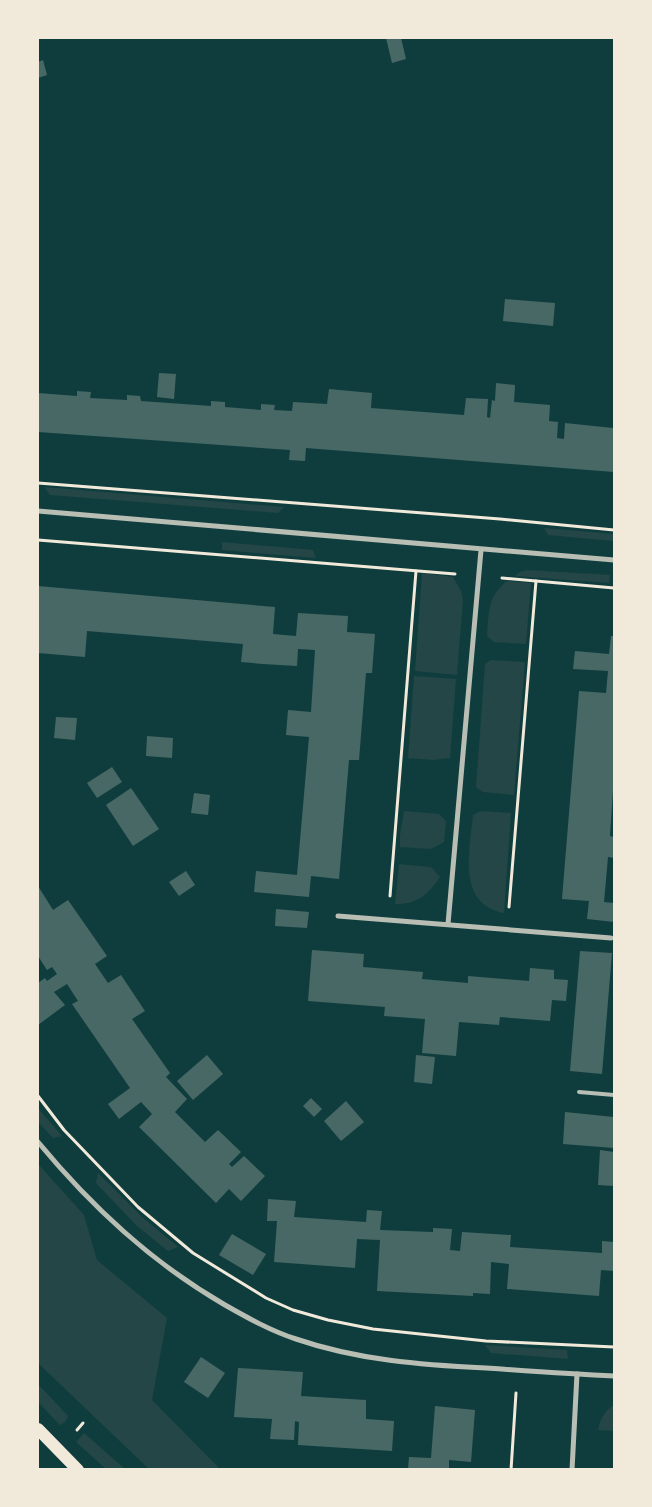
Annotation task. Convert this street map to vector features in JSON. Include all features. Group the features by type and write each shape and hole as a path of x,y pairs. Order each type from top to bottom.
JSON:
{"main road":[{"path":"38,1429 78,1470"}],"street":[{"path":"38,511 614,560"},
{"path":"448,924 480,550"},
{"path":"338,916 613,939"},
{"path":"38,1142 104,1214 146,1251 200,1290 270,1329 296,1340 352,1354 405,1363 614,1376"},
{"path":"572,1470 577,1374"}],"lane":[{"path":"579,1092 614,1095"}],"path":[{"path":"38,483 500,519 614,530"},
{"path":"38,540 614,588"},
{"path":"388,919 416,571"},
{"path":"508,929 536,581"},
{"path":"38,1096 64,1130 138,1207 193,1253 266,1298 293,1310 328,1320 373,1328 486,1341 614,1347"},
{"path":"511,1470 518,1370"}],"shaded area":[{"path":"44,487 284,507 278,513 50,495"},
{"path":"544,528 614,534 614,541 548,535"},
{"path":"222,542 313,550 316,558 222,550"},
{"path":"528,570 610,575 609,583 515,576 520,572"},
{"path":"422,573 453,577 461,591 463,599 457,675 415,671"},
{"path":"507,581 531,583 526,644 494,642 487,636 492,599 500,587"},
{"path":"491,660 525,662 514,795 483,792 476,787 485,664"},
{"path":"414,676 456,679 450,758 433,760 408,758"},
{"path":"404,811 439,814 446,821 444,842 431,849 400,847"},
{"path":"481,811 511,813 504,913 489,908 478,899 472,887 469,874 473,815"},
{"path":"399,864 431,867 440,877 431,889 416,900 409,903 395,904"},
{"path":"38,1108 62,1136 53,1138 38,1122"},
{"path":"38,1164 84,1215 97,1260 167,1318 152,1400 220,1469 149,1469 38,1363"},
{"path":"98,1173 142,1217 178,1247 168,1251 137,1226 96,1183"},
{"path":"485,1345 567,1350 568,1359 491,1353"},
{"path":"38,1384 68,1416 65,1422 60,1425 38,1402"},
{"path":"614,1405 614,1431 598,1430 603,1415"},
{"path":"84,1433 125,1469 106,1469 76,1442"}],"building":[{"path":"386,38 401,38 406,59 392,63"},
{"path":"43,60 47,75 38,78 38,62"},
{"path":"505,299 555,303 553,326 503,321"},
{"path":"159,373 176,374 174,399 157,397"},
{"path":"496,383 515,385 514,402 550,405 549,421 558,422 557,438 564,439 565,423 613,428 614,424 614,472 306,448 305,461 289,460 290,450 38,432 38,393 77,396 77,391 91,392 90,398 127,400 127,395 140,396 141,401 211,406 211,401 225,402 225,407 261,410 261,404 275,405 274,410 292,411 293,402 327,404 329,389 372,393 371,408 464,415 466,398 488,399 487,417 490,418 492,400 495,401"},
{"path":"38,586 275,607 273,634 296,636 298,613 348,616 347,632 375,634 372,673 366,673 359,760 349,760 339,879 311,876 309,897 254,892 256,871 297,875 309,737 286,735 288,710 311,712 315,650 298,649 297,666 263,664 241,662 243,644 87,631 85,657 38,653"},
{"path":"611,636 614,636 614,775 610,836 614,837 614,858 608,857 604,902 614,903 614,922 587,919 589,901 562,899 579,691 606,693 608,671 573,669 575,651 609,654"},
{"path":"56,717 77,718 75,740 54,738"},
{"path":"147,736 173,738 172,758 146,756"},
{"path":"112,767 122,782 97,798 87,783"},
{"path":"131,788 159,829 133,846 106,805"},
{"path":"194,793 210,795 208,815 191,813"},
{"path":"186,871 195,885 179,896 169,882"},
{"path":"38,886 53,910 68,900 107,956 95,964 108,983 121,975 145,1011 132,1019 170,1073 166,1077 187,1099 175,1112 205,1142 218,1130 241,1152 229,1164 232,1167 244,1156 265,1176 241,1201 229,1189 216,1203 139,1127 152,1114 141,1102 119,1119 108,1104 130,1088 72,1004 78,1001 67,984 54,992 65,1005 38,1025 38,983 45,978 47,981 57,974 52,967 47,970 38,956"},
{"path":"276,909 309,912 307,928 275,926"},
{"path":"312,950 364,954 363,967 423,972 422,979 468,983 468,976 529,981 530,968 554,970 554,979 568,980 566,1001 552,1000 550,1021 500,1017 499,1025 459,1022 456,1056 422,1053 425,1019 384,1016 385,1007 308,1001"},
{"path":"580,951 612,953 602,1074 570,1071"},
{"path":"207,1055 223,1074 193,1100 177,1081"},
{"path":"416,1055 435,1057 432,1084 414,1082"},
{"path":"311,1098 322,1109 314,1117 303,1106"},
{"path":"346,1101 364,1122 341,1141 324,1121"},
{"path":"565,1112 614,1117 614,1148 563,1144"},
{"path":"600,1150 614,1152 614,1186 598,1185"},
{"path":"268,1199 296,1201 294,1217 366,1222 367,1210 382,1211 380,1230 433,1232 433,1228 452,1229 450,1250 460,1251 462,1232 511,1235 510,1247 602,1253 602,1241 614,1242 614,1271 601,1270 599,1296 507,1289 509,1264 491,1262 490,1294 473,1293 473,1296 377,1291 380,1240 357,1239 355,1268 274,1262 277,1221 267,1221"},
{"path":"232,1234 266,1254 253,1275 219,1255"},
{"path":"201,1357 225,1373 208,1398 184,1382"},
{"path":"238,1368 303,1372 301,1396 366,1400 366,1419 394,1421 392,1451 298,1445 299,1422 295,1421 294,1440 270,1439 272,1419 234,1417"},
{"path":"435,1406 475,1410 471,1462 449,1460 449,1470 408,1470 409,1457 431,1458"}]}
